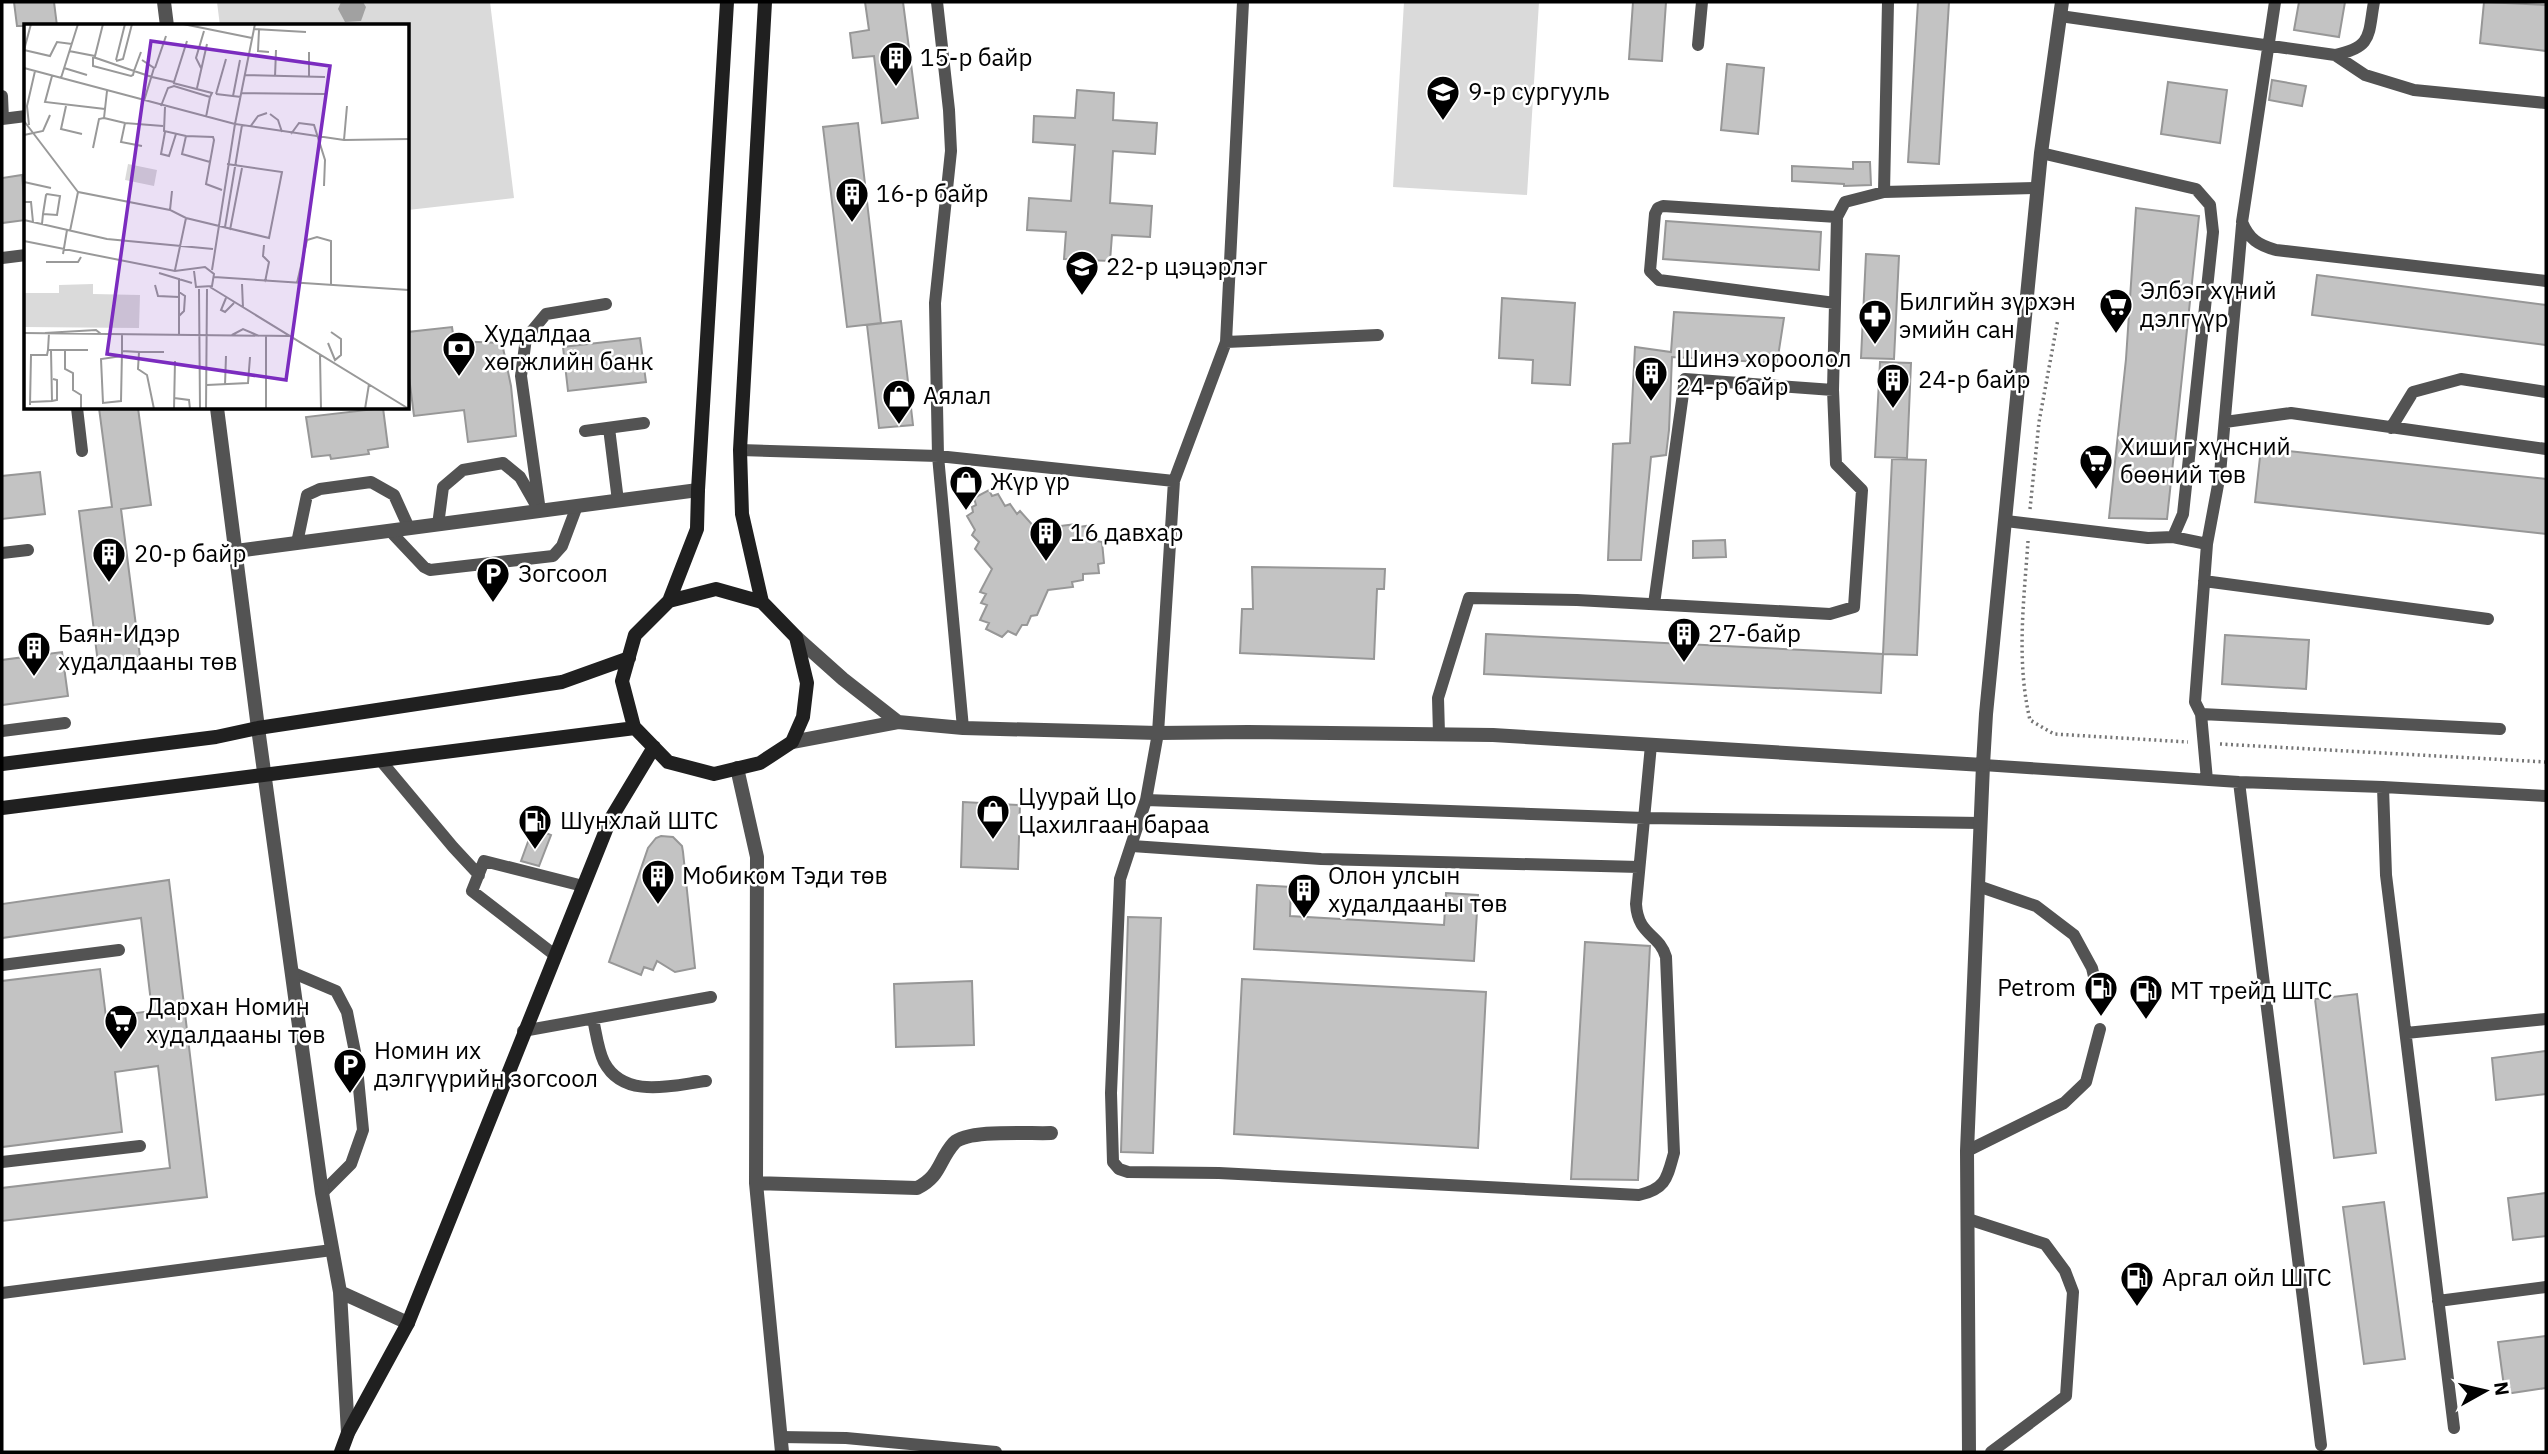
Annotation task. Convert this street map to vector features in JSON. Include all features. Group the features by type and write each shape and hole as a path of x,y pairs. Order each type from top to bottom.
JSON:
{"main road":[{"path":"669,601 716,589 762,602 796,637 807,683 803,717 792,742 760,763 714,775 668,762 635,727 622,681 635,635 669,601 698,529 698,490 727,2"},
{"path":"762,602 742,514 740,450 765,2"},
{"path":"2,764 216,737 258,728 562,682 629,658"},
{"path":"2,808 635,727"},
{"path":"341,1452 348,1433 408,1323 523,1031 610,820 654,747"}],"street":[{"path":"164,2 167,24"},
{"path":"1969,1452 1967,1151 1986,714 2041,153 2061,9"},
{"path":"217,410 263,775 322,1193 340,1292 348,1433"},
{"path":"236,551 698,490"},
{"path":"796,637 843,679 898,722"},
{"path":"792,742 898,722 963,728 1158,733 1493,735 1983,765"},
{"path":"737,768 757,857 756,1183 782,1452"},
{"path":"756,1183 917,1188 934,1178 959,1139 976,1135 1051,1133"},
{"path":"340,1292 408,1323"}],"lane":[{"path":"937,2 951,151 935,303 938,456 963,728"},
{"path":"1243,2 1226,342 1174,481 1158,733 1146,800 1120,878 1112,1053 1113,1162 1128,1172 1219,1173 1639,1195 1655,1191 1667,1178 1674,1153 1666,957 1663,947 1643,929 1636,917 1651,745"},
{"path":"1699,45 1702,2"},
{"path":"1884,192 1888,2"},
{"path":"2207,780 2201,714 2195,702 2207,544 2220,474 2242,222 2274,2"},
{"path":"2061,9 2335,55 2355,51 2366,41 2374,2"},
{"path":"2335,55 2365,75 2414,90 2546,103"},
{"path":"2,96 3,119 24,116"},
{"path":"2041,153 2196,189 2210,205 2213,232 2183,514 2173,537"},
{"path":"1439,734 1438,698 1469,598 1577,600 1830,614 1854,607 1862,490 1836,464 1833,390 1837,217 1844,202 1884,192 2038,188"},
{"path":"1835,303 1659,280 1650,271 1655,214 1658,208 1663,206 1837,217"},
{"path":"2242,222 2247,234 2261,246 2276,250 2546,282"},
{"path":"2,258 24,255"},
{"path":"540,511 521,376 526,338 546,314 606,304"},
{"path":"1226,342 1378,335"},
{"path":"1654,604 1685,379 1833,390"},
{"path":"2391,428 2413,391 2461,379 2546,392"},
{"path":"77,410 82,451"},
{"path":"2225,422 2291,413 2546,449"},
{"path":"586,430 644,423"},
{"path":"609,428 618,501"},
{"path":"740,450 938,456 1174,481"},
{"path":"438,525 443,487 463,470 503,463 520,477 540,511"},
{"path":"297,543 307,495 332,487 371,482 394,495 410,528"},
{"path":"390,531 430,570 553,556 562,546 577,506"},
{"path":"2006,521 2148,538 2173,537 2207,544"},
{"path":"2,553 28,550"},
{"path":"2204,582 2488,619"},
{"path":"2201,714 2500,730"},
{"path":"2,731 65,723"},
{"path":"381,761 479,875"},
{"path":"1983,765 2239,782 2546,796"},
{"path":"2239,782 2321,1445"},
{"path":"2383,787 2386,875 2454,1428"},
{"path":"1146,800 1645,818 1981,823"},
{"path":"1132,846 1321,859 1639,867"},
{"path":"556,956 472,891 484,861 583,886"},
{"path":"1978,886 2036,906 2074,935 2092,968 2102,1007"},
{"path":"2,965 119,950"},
{"path":"291,972 336,992 347,1012 356,1057 363,1130 351,1164 322,1193"},
{"path":"523,1031 711,997"},
{"path":"593,1019 605,1063 625,1084 647,1088 706,1081"},
{"path":"2406,1033 2546,1019"},
{"path":"1967,1151 2064,1103 2086,1082 2100,1028"},
{"path":"2,1163 140,1146"},
{"path":"1968,1219 2045,1244 2065,1271 2073,1292 2066,1395 1991,1452"},
{"path":"2,1293 332,1250"},
{"path":"2438,1301 2546,1287"},
{"path":"780,1437 846,1438 996,1452"}],"path":[{"path":"2058,319 2039,422 2029,524 2021,648 2023,691 2030,720 2054,734 2546,762"}],"shaded area":[{"path":"217,2 490,2 514,198 410,210 410,24 220,24"},
{"path":"341,2 363,2 366,7 361,21 345,22 338,9"},
{"path":"1404,2 1539,2 1527,195 1393,187"}],"building":[{"path":"14,2 54,2 57,24 17,26"},
{"name":"15-р байр","path":"865,2 903,2 918,118 882,123 874,56 853,58 850,33 869,30"},
{"path":"1633,2 1666,2 1662,61 1629,59"},
{"path":"1918,2 1949,2 1939,164 1908,162"},
{"path":"2299,2 2345,2 2339,37 2294,30"},
{"path":"2484,2 2546,5 2546,51 2480,43"},
{"path":"1727,64 1764,68 1758,134 1721,130"},
{"path":"2272,80 2306,86 2302,106 2269,100"},
{"path":"2168,82 2227,90 2220,143 2161,134"},
{"name":"22-р цэцэрлэг","path":"1077,90 1114,93 1113,120 1157,123 1155,154 1113,151 1110,203 1152,206 1150,237 1112,235 1110,261 1064,259 1066,232 1027,230 1029,198 1071,201 1075,145 1033,142 1034,116 1075,118"},
{"name":"16-р байр","path":"858,123 881,323 847,327 823,127"},
{"path":"1853,162 1870,162 1871,185 1844,186 1792,181 1792,166 1853,169"},
{"path":"22,175 24,220 2,223 2,178"},
{"path":"2136,208 2199,216 2167,519 2109,518 2126,359"},
{"path":"1666,221 1821,232 1819,270 1663,259"},
{"path":"1866,254 1899,256 1894,359 1861,358"},
{"path":"2317,275 2546,305 2546,345 2312,315"},
{"path":"1502,298 1575,303 1570,385 1532,383 1533,360 1499,358"},
{"name":"Шинэ хороолол 24-р байр","path":"1674,312 1784,318 1777,363 1672,357 1666,455 1651,457 1641,560 1608,560 1613,444 1630,443 1635,347 1671,352"},
{"path":"901,321 913,425 879,428 867,325"},
{"name":"Худалдаа хөгжлийн банк","path":"452,327 454,341 502,343 511,386 516,436 468,442 464,410 414,416 410,385 410,332"},
{"path":"640,338 646,382 568,391 563,347"},
{"path":"1880,362 1911,363 1907,458 1875,457"},
{"name":"20-р байр","path":"99,410 138,410 151,505 121,509 140,657 98,663 79,511 112,507"},
{"path":"383,410 388,447 368,450 369,454 331,459 330,455 312,457 306,417"},
{"path":"2261,448 2546,479 2546,534 2255,502"},
{"path":"1892,459 1926,460 1917,655 1883,654"},
{"path":"40,472 45,514 2,519 2,476"},
{"name":"16 давхар","path":"989,490 992,496 998,494 1005,506 1010,504 1017,514 1020,511 1036,529 1076,524 1079,527 1086,526 1087,532 1096,531 1097,541 1102,542 1104,563 1098,564 1099,573 1083,574 1083,580 1072,582 1073,587 1048,590 1037,615 1031,616 1027,625 1022,625 1016,635 1008,631 1002,637 986,629 989,623 980,620 987,605 981,603 986,594 980,592 992,569 975,549 979,542 972,535 975,530 967,516 973,512 972,507 976,505 974,498"},
{"path":"1725,540 1726,557 1693,558 1693,541"},
{"path":"1252,567 1385,569 1384,589 1377,589 1374,659 1240,653 1242,609 1253,609"},
{"name":"27-байр","path":"1486,634 1883,654 1881,693 1484,674"},
{"path":"2225,635 2309,640 2306,689 2222,684"},
{"name":"Баян-Идэр худалдааны төв","path":"62,652 68,696 2,705 2,660"},
{"path":"963,802 1020,805 1018,869 961,867"},
{"name":"Шунхлай ШТС","path":"533,828 551,835 539,866 521,861"},
{"name":"Мобиком Тэди төв","path":"661,836 673,837 682,846 695,968 675,972 657,961 653,970 644,967 641,975 609,962 648,848"},
{"path":"169,880 207,1197 2,1221 2,1188 170,1168 158,1066 115,1072 122,1132 2,1147 2,981 100,969 106,1017 152,1011 141,918 2,938 2,904"},
{"name":"Олон улсын худалдааны төв","path":"1257,885 1291,887 1290,916 1444,925 1446,893 1478,895 1474,961 1254,949"},
{"path":"1128,917 1161,918 1153,1153 1121,1152"},
{"path":"1585,942 1650,946 1638,1180 1571,1179"},
{"name":"Олон улсын худалдааны төв","path":"1242,979 1486,992 1478,1148 1234,1134"},
{"path":"972,981 974,1045 896,1047 894,984"},
{"path":"2357,994 2376,1153 2334,1158 2315,999"},
{"path":"2546,1051 2546,1094 2496,1100 2492,1058"},
{"path":"2546,1193 2546,1236 2513,1240 2508,1198"},
{"path":"2384,1202 2405,1359 2364,1364 2343,1207"},
{"path":"2546,1336 2546,1388 2505,1394 2498,1342"}],"place":[{"name":"15-р байр","path":"896,88"},
{"name":"9-р сургууль","path":"1443,122"},
{"name":"16-р байр","path":"852,224"},
{"name":"22-р цэцэрлэг","path":"1082,297"},
{"name":"Элбэг хүний дэлгүүр","path":"2116,335"},
{"name":"Билгийн зүрхэн эмийн сан","path":"1875,346"},
{"name":"Худалдаа хөгжлийн банк","path":"459,378"},
{"name":"Шинэ хороолол 24-р байр","path":"1651,403"},
{"name":"24-р байр","path":"1893,410"},
{"name":"Аялал","path":"899,426"},
{"name":"Хишиг хүнсний бөөний төв","path":"2096,491"},
{"name":"Жүр үр","path":"966,512"},
{"name":"16 давхар","path":"1046,563"},
{"name":"20-р байр","path":"109,584"},
{"name":"Зогсоол","path":"493,604"},
{"name":"27-байр","path":"1684,664"},
{"name":"Баян-Идэр худалдааны төв","path":"34,678"},
{"name":"Цуурай Цо Цахилгаан бараа","path":"993,841"},
{"name":"Шунхлай ШТС","path":"535,851"},
{"name":"Мобиком Тэди төв","path":"658,906"},
{"name":"Олон улсын худалдааны төв","path":"1304,920"},
{"name":"Petrom","path":"2101,1018"},
{"name":"МТ трейд ШТС","path":"2146,1021"},
{"name":"Дархан Номин худалдааны төв","path":"121,1051"},
{"name":"Номин их дэлгүүрийн зогсоол","path":"350,1095"},
{"name":"Аргал ойл ШТС","path":"2137,1308"}]}
